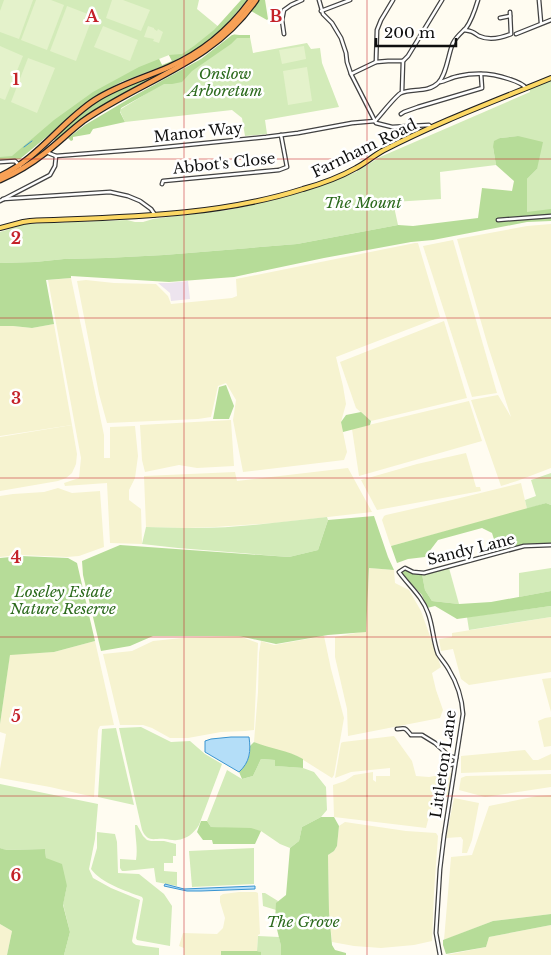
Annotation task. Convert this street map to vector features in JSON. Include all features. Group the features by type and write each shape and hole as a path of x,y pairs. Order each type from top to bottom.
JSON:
{"highway":[{"path":"0,176 21,167 95,100 122,85 169,67 202,48 225,29 251,0"},
{"path":"0,180 46,152 74,128 92,116 207,50 233,27 256,0"}],"main road":[{"name":"Farnham Road","path":"0,228 30,221 155,215 228,207 303,189 356,168 383,150 432,128 551,78"}],"street":[{"path":"284,34 283,13 285,9 300,0"},
{"path":"319,0 326,18 332,22 341,38 351,74 375,121 402,92 432,87 440,82 463,75 499,75 516,81 526,88"},
{"path":"322,11 350,0"},
{"path":"376,62 377,30 393,0"},
{"path":"402,92 403,61 408,56 442,0"},
{"path":"440,82 453,44 458,35 470,23 478,0"},
{"path":"540,0 541,24"},
{"path":"464,30 472,31 486,38 497,38 511,34 510,14 500,18"},
{"path":"516,34 551,20"},
{"path":"470,23 472,31"},
{"path":"351,74 376,62 403,61"},
{"path":"444,72 450,79"},
{"path":"402,114 418,107 482,88 481,74"},
{"name":"Manor Way","path":"46,152 56,156 146,149 281,135 375,121 380,125 392,127 428,125 432,128"},
{"name":"Abbot's Close","path":"162,184 164,182 279,170 287,167 281,135"},
{"path":"2,200 50,175 55,166 56,156"},
{"path":"0,162 15,161 21,167"},
{"path":"2,200 110,192 128,196 146,205 155,215"},
{"path":"14,194 15,199"},
{"path":"498,220 551,216"},
{"name":"Sandy Lane","path":"399,572 405,568 412,572 424,572 524,546 551,545"},
{"name":"Littleton Lane","path":"399,572 418,594 428,612 439,655 450,670 462,702 462,714 440,869 436,933 440,955"},
{"path":"397,729 405,728 411,735 422,735 435,743 448,755 456,758"},
{"path":"441,767 454,764"}],"shaded area":[{"path":"551,224 551,468 501,486 471,400 498,395 511,417 457,239 527,226"},
{"path":"453,240 497,393 472,397 423,246"},
{"path":"418,243 440,317 336,357 346,404 341,422 347,452 344,460 243,472 233,420 236,400 226,383 218,386 211,417 107,423 99,394 77,281 156,284 168,296 171,304 232,298 237,296 236,279"},
{"path":"71,278 104,435 104,458 110,458 110,427 135,426 138,456 135,478 129,490 129,500 141,509 142,544 110,543 107,483 65,486 64,483 79,478 81,458 48,280"},
{"path":"188,281 190,299 171,301 170,293 158,283 168,283"},
{"path":"444,321 467,398 371,421 356,408 340,362"},
{"path":"54,324 72,425 0,436 0,326 32,328"},
{"path":"469,401 482,441 359,476 352,429"},
{"path":"231,420 234,466 197,468 179,465 145,472 142,460 140,425"},
{"path":"72,425 77,454 76,464 72,473 58,481 0,491 0,437"},
{"path":"466,453 476,487 480,487 481,491 377,510 361,480 417,464"},
{"path":"348,468 372,512 275,523 215,527 146,527 144,476 235,472 237,481"},
{"path":"521,483 527,509 391,546 390,544 382,520 386,515"},
{"path":"58,488 72,493 100,491 104,547 79,556 20,555 0,557 0,496 44,492"},
{"path":"369,568 394,570 395,583 409,590 421,611 441,667 432,673 443,710 440,718 348,736 347,709 335,657 335,637 366,631"},
{"path":"551,617 551,672 469,685 461,679 453,649 441,651 439,639 452,637 452,633"},
{"path":"239,636 258,643 254,730 221,732 188,738 170,738 143,725 120,725 103,654 132,651 153,641"},
{"path":"324,636 344,718 332,778 297,756 254,742 261,641 274,645"},
{"path":"95,641 114,725 100,726 98,730 94,797 0,778 6,734 0,732 0,724 10,654 54,652"},
{"path":"551,678 551,712 542,679"},
{"path":"551,717 551,746 544,747 538,721"},
{"path":"394,736 412,761 416,776 429,777 451,773 448,796 434,797 426,828 334,817 333,785 345,781 354,775 373,772 373,780 376,782 376,776 390,776 390,768 351,772 335,778 341,743"},
{"path":"525,750 533,760 538,760 551,754 551,770 461,773 461,756"},
{"path":"551,774 551,787 485,797 459,790 461,778 466,776"},
{"path":"551,795 551,914 493,921 444,940 451,857 472,855 489,806"},
{"path":"454,798 479,803 472,840 467,853 462,853 463,840 461,837 446,838"},
{"path":"345,822 406,831 436,833 438,836 432,941 414,945 381,948 332,942 329,912 328,855 337,846 339,826"},
{"path":"239,892 258,893 260,934 258,935 257,951 221,951 221,955 184,955 184,948 179,946 183,933 217,934 223,928 225,918 220,896"},
{"path":"0,924 12,931 7,955 0,955"},
{"path":"551,925 551,955 446,955 486,947 489,937"}],"green space":[{"path":"0,0 199,0 197,9 220,28 172,61 169,55 159,59 162,65 120,82 96,95 20,157 0,158"},
{"path":"4,0 33,0 19,39 0,32 0,11"},
{"path":"36,0 51,0 64,5 47,50 21,40"},
{"path":"112,0 123,0 150,10 141,31 106,18"},
{"path":"241,0 247,0 224,27 197,49 168,64 121,82 104,91 78,109 20,159 0,161 0,157 12,156 54,120 93,92 139,67 159,59 162,65 172,61 169,55 182,54 194,46 214,30"},
{"path":"258,0 265,0 267,20 251,11"},
{"path":"67,6 93,16 76,61 50,51"},
{"path":"103,26 138,40 130,61 94,47"},
{"path":"148,26 163,32 159,43 153,41 154,39 144,37"},
{"name":"Onslow Arboretum","path":"234,34 250,37 253,53 307,43 311,49 320,48 322,63 339,107 265,120 267,134 245,136 242,118 232,110 125,122 120,111 121,109 218,49"},
{"path":"232,35 250,35 250,38 237,38 192,71 182,82 164,84 121,108 120,112 125,122 93,129 90,134 73,137 71,141 68,138 85,125 132,97 201,59"},
{"path":"0,46 23,56 5,100 0,98"},
{"path":"304,46 306,59 282,64 279,50"},
{"path":"28,58 55,68 37,113 11,102"},
{"path":"307,67 312,101 288,105 283,71"},
{"path":"150,76 148,82 111,102 56,141 53,138 80,114 102,99 119,89"},
{"name":"The Mount","path":"551,79 551,214 527,213 527,179 537,169 518,136 500,138 493,147 496,165 440,172 441,199 393,202 398,225 297,244 164,255 0,263 0,232 25,224 127,220 143,222 153,219 228,210 274,200 316,188 356,172 380,157 530,92 529,88"},
{"path":"518,136 543,142 537,169 527,179 527,212 551,209 551,221 527,222 433,240 411,242 234,277 169,282 71,276 71,278 46,280 54,324 32,328 0,326 0,263 164,255 297,244 398,225 413,226 478,218 482,188 512,191 514,181 496,165 494,141 500,138"},
{"path":"226,385 234,406 229,419 213,419 219,387"},
{"path":"361,412 371,421 370,425 343,432 341,422 346,415"},
{"path":"551,473 551,505 546,503 527,509 525,500 536,496 531,480"},
{"path":"546,503 551,505 551,543 529,545 498,552 492,533 482,528 438,540 425,557 408,559 397,563 391,546"},
{"name":"Loseley Estate Nature Reserve","path":"374,516 394,570 369,568 366,632 328,635 276,644 239,636 153,636 130,646 101,651 83,575 82,561 120,545 289,557 318,550 328,520"},
{"path":"327,517 328,520 318,550 289,557 142,544 146,527 220,527"},
{"path":"21,556 68,558 77,563 95,641 54,652 10,655 0,724 0,558"},
{"path":"449,568 459,604 432,601 425,590 422,574"},
{"path":"551,568 551,591 519,597 519,573"},
{"path":"404,570 422,574 425,590 432,601 459,604 491,602 551,591 551,606 457,619 435,606 427,608 422,595 401,573"},
{"path":"551,606 551,617 469,630 467,617"},
{"path":"141,727 171,742 190,741 205,754 222,764 199,825 187,837 175,840 151,839 146,837 142,830 119,728"},
{"path":"116,728 134,805 98,797 102,729"},
{"path":"254,742 303,759 303,768 275,766 275,760 261,759 253,776 242,779 239,772 248,760 250,746"},
{"path":"261,759 275,760 276,766 303,768 314,772 326,787 327,810 321,817 302,827 299,841 290,848 280,844 261,831 211,827 207,821 227,770 242,779 253,776"},
{"path":"0,784 98,804 95,839 89,869 93,878 140,900 132,941 136,945 159,948 159,955 64,955 70,932 63,904 67,886 46,858 45,849 5,850 0,848"},
{"name":"The Grove","path":"321,817 334,817 339,826 337,846 328,855 329,912 332,945 335,950 346,953 346,955 281,955 281,946 275,921 276,903 286,895 290,848 299,841 302,827"},
{"path":"201,821 207,821 211,827 251,828 261,831 255,844 213,844 212,840 203,840 197,832"},
{"path":"135,825 137,825 147,840 176,844 176,856 173,856 173,863 164,863 164,871 177,872 177,886 156,882 154,868 122,871 120,859 136,860"},
{"path":"97,832 115,834 118,873 139,874 164,894 172,906 170,946 137,940 142,897 107,882 91,869 97,848"},
{"path":"0,848 6,850 45,849 46,858 62,864 67,886 63,905 70,932 64,955 7,955 12,931 0,924"},
{"path":"254,848 254,884 192,887 189,851"},
{"path":"262,893 278,901 276,910 263,906"},
{"path":"551,914 551,925 489,937 486,947 446,954 443,945 443,940 493,921"},
{"path":"258,936 279,937 281,955 261,955 257,951"},
{"path":"221,951 257,951 261,952 261,955 221,955"}],"water":[{"path":"231,737 249,737 249,756 239,772 205,752 205,741"},
{"path":"165,884 184,889 255,886 255,889 187,891 164,886"}],"waterway":[{"path":"24,147 32,141"}]}
